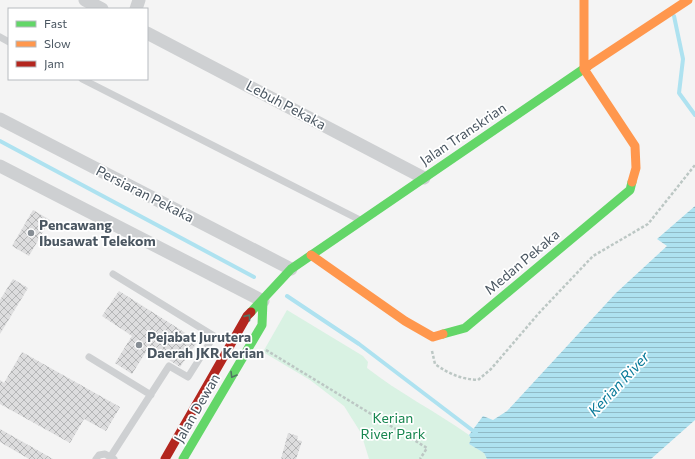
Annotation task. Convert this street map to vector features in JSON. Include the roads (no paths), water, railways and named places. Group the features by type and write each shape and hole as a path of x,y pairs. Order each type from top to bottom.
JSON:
{"main road":[{"path":"584,0 584,69"},
{"name":"Jalan Transkrian","path":"263,302 291,269 648,25 688,0"},
{"name":"Medan Pekaka","path":"311,255 405,321 433,337 465,328 630,190 636,168 635,146 584,69"},
{"name":"Jalan Dewan","path":"183,459 262,325 263,302"},
{"name":"Jalan Dewan","path":"165,459 247,316 263,302"}],"street":[{"path":"85,0 100,8"},
{"name":"Lebuh Pekaka","path":"148,33 424,178"},
{"name":"Persiaran Pekaka","path":"0,118 291,269"},
{"path":"0,166 263,302"}],"lane":[{"path":"84,80 361,221"},
{"path":"96,459 102,454 113,458 169,366 188,377 214,336 113,274"},
{"path":"89,357 151,395"}],"water":[{"name":"Kerian River","path":"695,206 695,420 651,459 487,459 484,453 469,444 471,439 469,435 483,416 493,420 507,411 616,293 667,246 657,239"}],"waterway":[{"path":"674,16 683,59 679,93 695,115"},
{"path":"0,141 254,277"},
{"path":"287,296 359,344 476,433"}],"place":[{"name":"Pencawang Ibusawat Telekom","path":"31,233"},
{"name":"Pejabat Jurutera Daerah JKR Kerian","path":"139,345"}],"park label":[{"name":"Kerian River Park","path":"393,426"}]}
